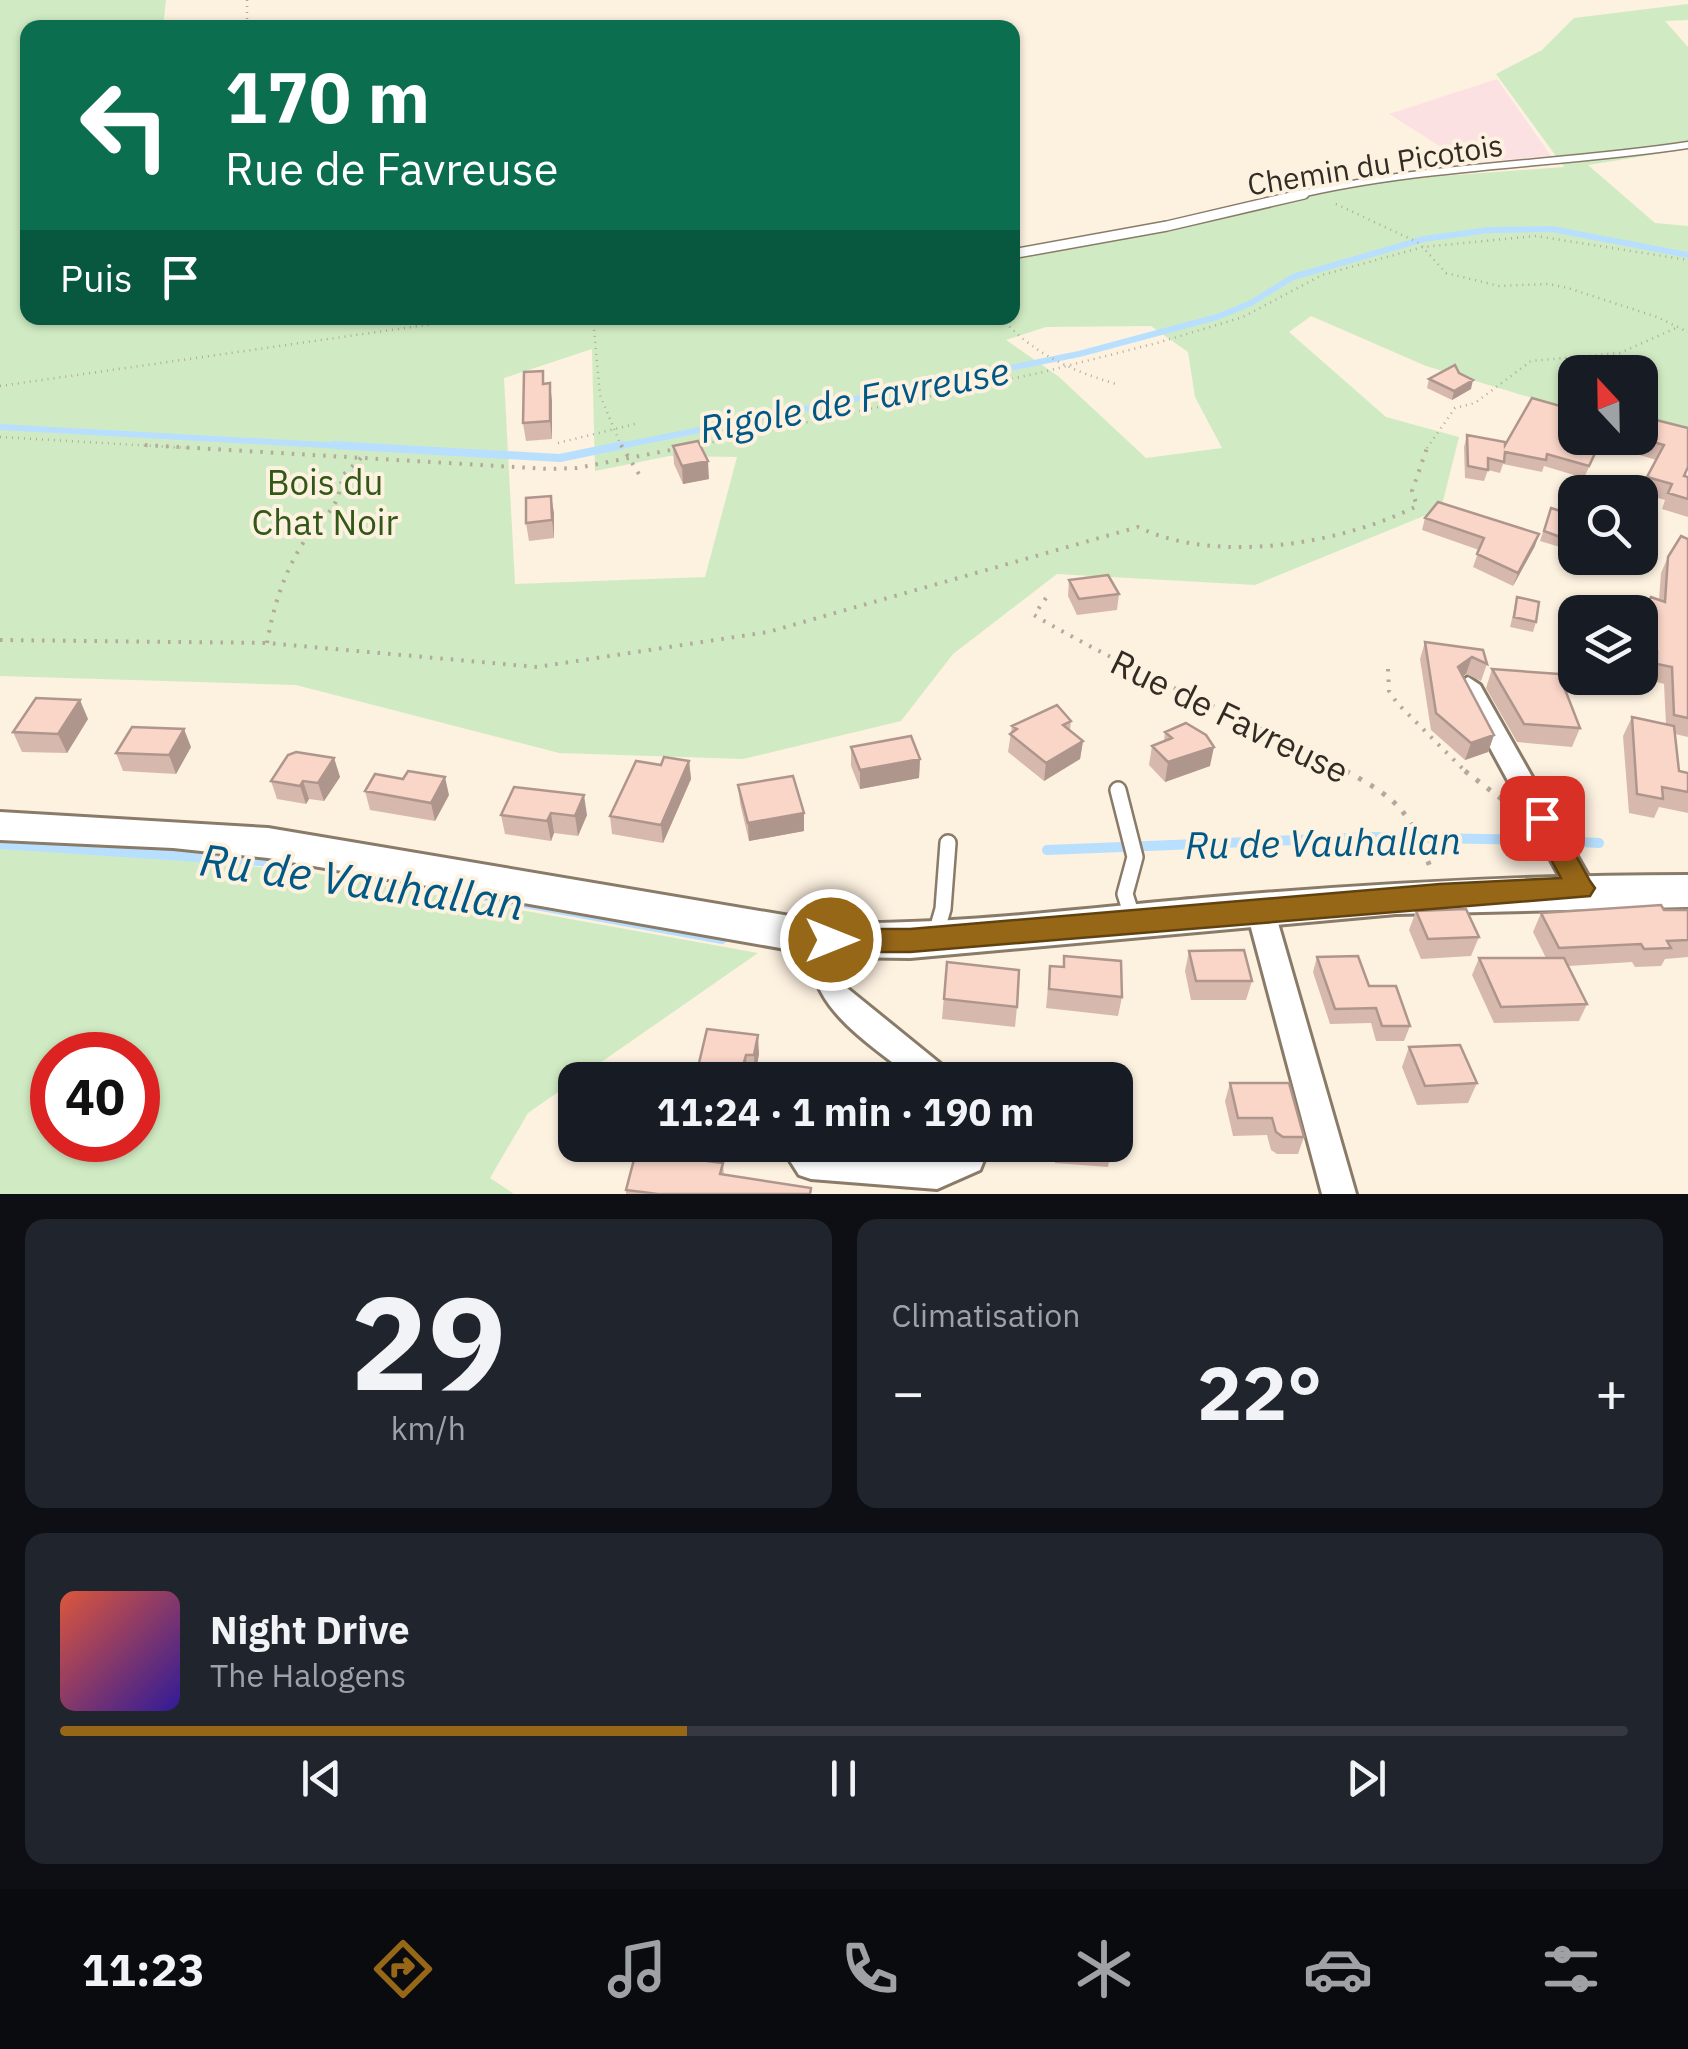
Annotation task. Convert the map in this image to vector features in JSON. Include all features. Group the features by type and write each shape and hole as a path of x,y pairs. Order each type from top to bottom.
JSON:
{"street":[{"path":"1468,685 1580,888"},
{"path":"0,826 268,843 831,940 934,939 1260,909 1580,888 1688,891"},
{"path":"1260,909 1339,1194"},
{"path":"831,940 830,983 837,997 915,1062"},
{"path":"809,1162 937,1174 964,1162"}],"lane":[{"name":"Chemin du Picotois","path":"1020,253 1400,176 1591,160 1688,145"},
{"path":"1118,790 1135,857 1125,894 1134,920"},
{"path":"934,939 943,909 948,843"}],"path":[{"path":"1316,190 1412,239 1437,268 1459,277 1498,286 1568,288 1658,316 1688,332"},
{"path":"0,437 548,469 765,433 1058,366 1243,317 1322,275 1421,245 1536,236 1688,260"},
{"path":"0,386 427,325"},
{"path":"595,325 600,341 599,392 609,430 642,479"},
{"path":"1006,325 1012,334 1058,366 1116,384"},
{"path":"0,640 267,643 537,666 685,648 768,632 1138,527 1169,542 1216,547 1357,532 1397,518 1417,506 1412,491 1431,438 1455,408 1475,403 1531,361 1620,353 1678,328"},
{"path":"558,443 639,423"},
{"path":"267,643 274,602 301,546 340,499 342,476 362,457"},
{"name":"Rue de Favreuse","path":"1046,598 1034,615 1057,631 1140,673 1258,724 1390,794 1413,822 1424,849"},
{"path":"1388,669 1390,693 1462,770 1550,832"}],"shaded area":[{"path":"1497,79 1551,156 1466,163 1389,114"}],"green space":[{"name":"Bois du Chat Noir","path":"0,0 166,0 164,20 20,20 20,325 1020,325 1020,253 1388,180 1564,167 1496,74 1542,50 1574,18 1688,4 1688,20 1665,21 1688,47 1688,149 1588,165 1655,223 1688,226 1688,435 1658,431 1658,355 1558,355 1558,406 1426,366 1311,316 1289,332 1386,417 1459,437 1441,509 1255,585 1057,574 953,654 901,721 743,759 559,753 296,685 0,676","holes":["1151,326 1188,352 1195,397 1222,448 1146,458 1058,376 1006,340 1046,327","592,349 595,471 669,456 737,457 705,577 515,584 504,378"]},
{"path":"0,839 315,873 758,953 601,1062 558,1062 558,1092 528,1113 490,1178 514,1194 0,1194"}],"building":[{"path":"1455,365 1459,373 1473,380 1454,391 1429,379"},
{"path":"543,371 543,384 550,383 550,421 523,423 524,372"},
{"path":"1532,398 1558,405 1558,455 1594,455 1589,466 1547,454 1546,460 1505,452 1504,462 1488,458 1488,470 1468,466 1467,435 1505,445"},
{"path":"1658,420 1688,428 1688,467 1684,476 1688,477 1688,499 1668,493 1672,484 1658,480 1658,475 1648,475 1664,445 1658,443"},
{"path":"698,441 708,461 682,466 673,446"},
{"path":"551,496 552,520 526,523 526,498"},
{"path":"1438,502 1539,534 1518,573 1477,554 1484,538 1425,518"},
{"path":"1551,508 1558,510 1558,536 1544,531"},
{"path":"1681,536 1688,539 1688,718 1674,715 1672,667 1658,664 1658,600 1665,602 1668,557"},
{"path":"1108,575 1119,594 1079,599 1069,580"},
{"path":"1517,597 1539,602 1536,622 1514,617"},
{"path":"1425,642 1483,650 1487,664 1472,657 1458,667 1494,735 1471,743 1436,713"},
{"path":"1492,669 1558,674 1558,695 1567,695 1580,728 1524,724"},
{"path":"36,698 80,700 58,734 13,732"},
{"path":"1057,705 1071,721 1063,725 1083,741 1046,763 1010,734 1017,729 1012,726"},
{"path":"1632,717 1674,726 1679,771 1688,773 1688,792 1662,787 1663,799 1637,794"},
{"path":"1186,723 1206,735 1214,747 1168,762 1152,746 1172,738 1165,732"},
{"path":"132,727 184,729 169,755 116,753"},
{"path":"911,736 920,759 860,770 851,747"},
{"path":"296,752 334,758 318,783 303,781 300,786 271,781 288,755"},
{"path":"664,757 689,761 661,825 610,816 636,761 661,765"},
{"path":"408,771 445,777 431,803 365,791 375,774 403,779"},
{"path":"793,776 804,813 748,823 738,785"},
{"path":"514,787 584,795 575,816 551,813 547,821 501,815"},
{"path":"1661,905 1664,910 1688,910 1688,940 1667,941 1671,948 1644,949 1641,944 1559,948 1541,913"},
{"path":"1466,909 1479,937 1428,939 1416,911"},
{"path":"1244,950 1252,981 1196,981 1189,951"},
{"path":"1064,956 1121,961 1122,997 1049,989 1050,966 1064,967"},
{"path":"1358,956 1369,986 1396,986 1410,1026 1382,1026 1376,1008 1335,1009 1317,957"},
{"path":"1479,958 1564,958 1587,1004 1501,1007"},
{"path":"947,962 1019,970 1017,1007 944,999"},
{"path":"707,1029 758,1035 754,1055 746,1055 744,1062 699,1062"},
{"path":"1460,1045 1477,1083 1425,1086 1409,1047"},
{"path":"1230,1083 1289,1083 1304,1137 1283,1137 1276,1132 1272,1118 1238,1118"},
{"path":"633,1162 723,1163 720,1174 811,1188 810,1194 658,1194 626,1190"}],"waterway":[{"name":"Rigole de Favreuse","path":"610,448 1079,354 1217,317 1251,303 1293,277 1424,239 1489,230 1552,229 1688,255"},
{"name":"Rigole de Favreuse","path":"0,427 379,448"},
{"name":"Rigole de Favreuse","path":"333,445 560,458 623,445"},
{"name":"Ru de Vauhallan","path":"1047,850 1372,837 1547,840"},
{"name":"Ru de Vauhallan","path":"1561,841 1599,843"},
{"name":"Ru de Vauhallan","path":"0,844 305,864"},
{"name":"Ru de Vauhallan","path":"481,895 722,939"}],"route":[{"path":"831,940 910,941 1440,895 1580,888 1542,818"}]}
